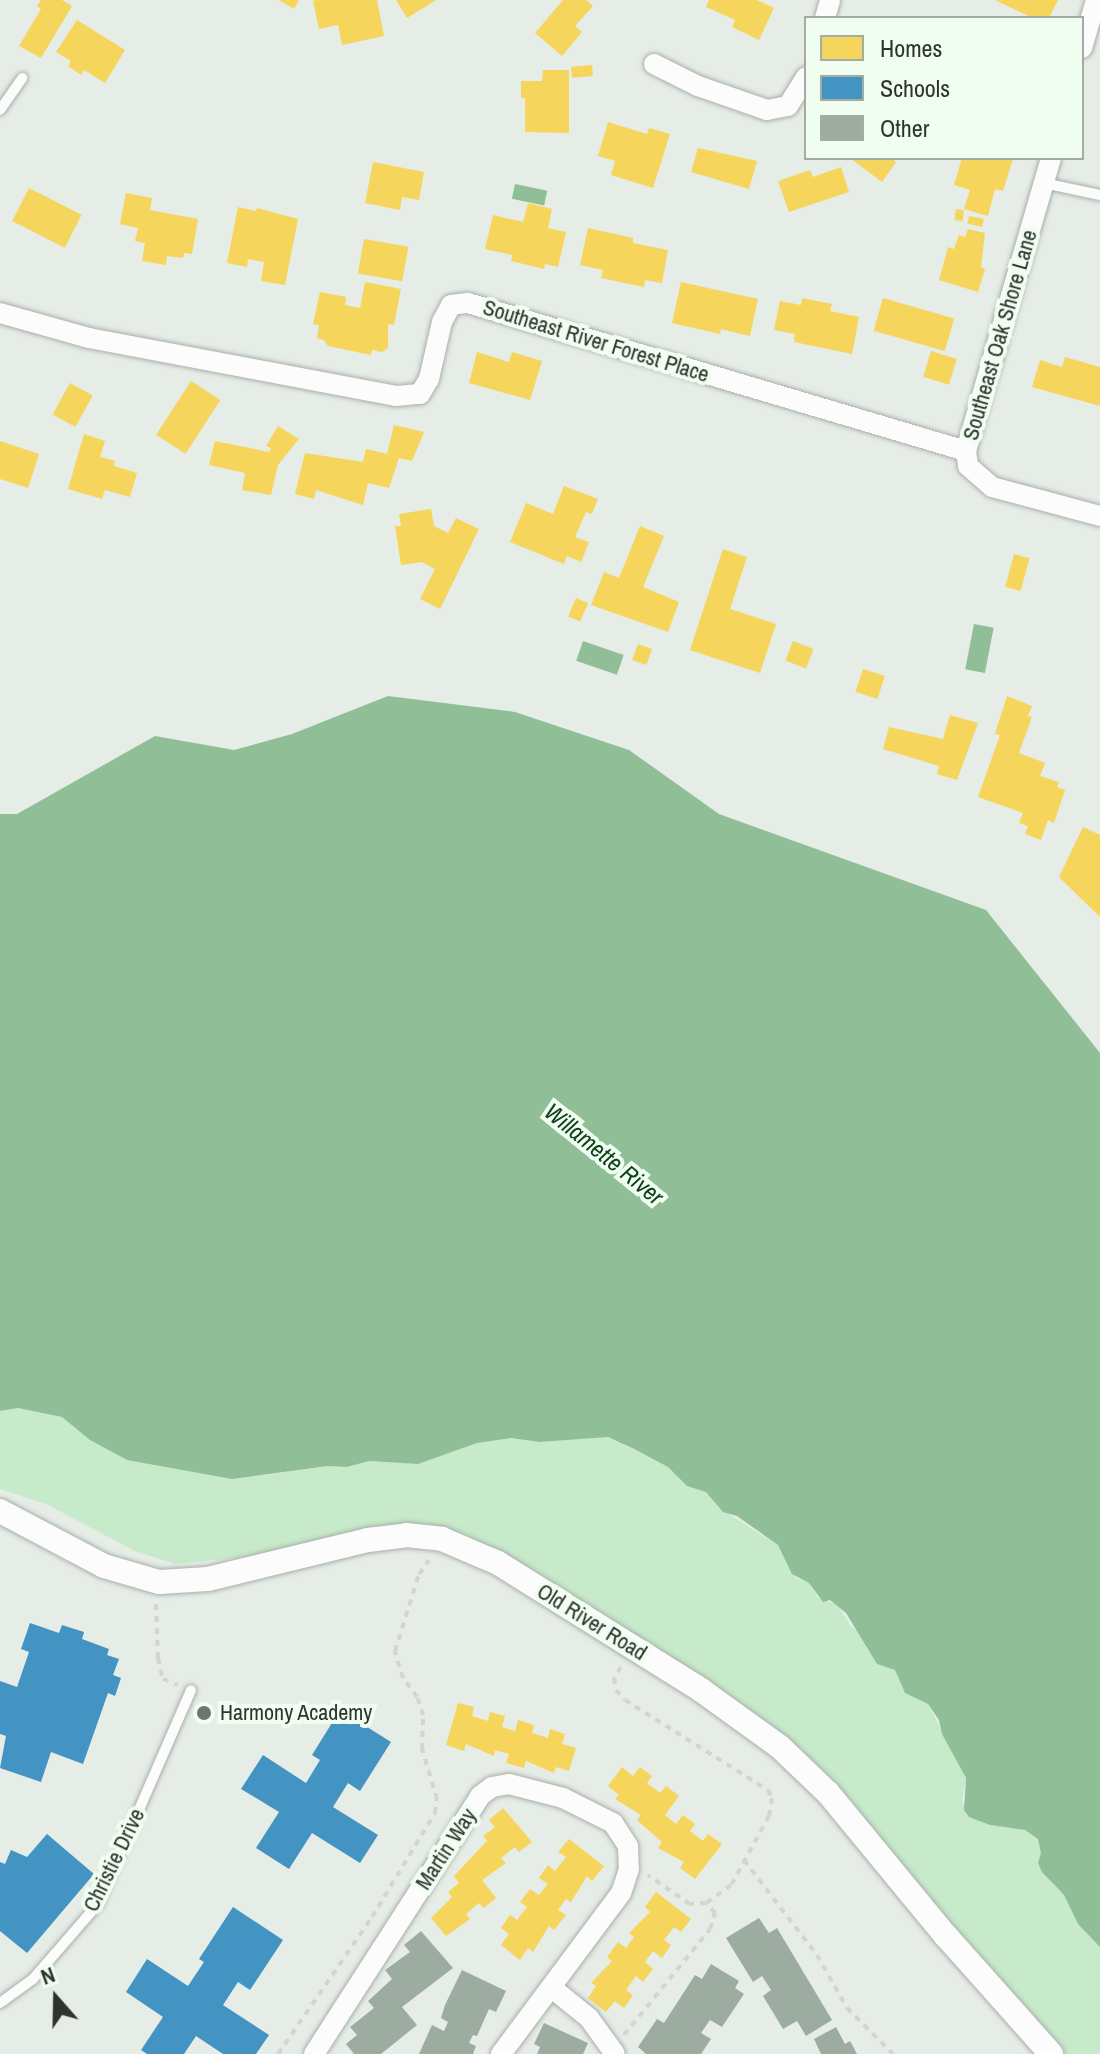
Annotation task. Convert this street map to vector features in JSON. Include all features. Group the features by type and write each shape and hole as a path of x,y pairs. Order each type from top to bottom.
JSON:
{"street":[{"path":"1084,41 1096,0"},
{"path":"654,64 698,86 767,110 788,106 804,80"},
{"name":"Southeast Oak Shore Lane","path":"1050,160 966,451 968,466 992,487 1100,516"},
{"name":"Southeast River Forest Place","path":"0,313 89,338 396,396 420,394 429,379 442,322 451,305 468,303 966,451"},
{"name":"Old River Road","path":"0,1511 104,1566 159,1582 208,1579 384,1536 442,1539 498,1563 701,1690 792,1757 828,1793 946,1936 1051,2054"},
{"name":"Martin Way","path":"314,2054 480,1796 492,1787 509,1784 535,1789 563,1798 613,1823 628,1846 629,1869"},
{"path":"501,2054 621,1893 629,1869"},
{"path":"552,1988 589,2018 613,2052"}],"lane":[{"path":"0,110 22,78"},
{"path":"1043,183 1100,195"},
{"name":"Christie Drive","path":"0,2003 33,1979 98,1904 191,1690"}],"path":[{"path":"278,2054 372,1917 435,1813 437,1799 422,1749 423,1715 417,1697 403,1678 395,1651 419,1574"},
{"path":"159,1582 155,1618 163,1679 191,1690"},
{"path":"614,1678 616,1690 625,1700 768,1790 772,1808 731,1885 706,1903 690,1904 652,1877 629,1869"},
{"path":"744,1860 817,1955 847,2008 893,2054"},
{"path":"613,2052 710,1929 715,1913 706,1903"}],"shaded area":[{"path":"18,1408 62,1417 90,1440 127,1460 201,1471 259,1476 328,1466 347,1467 369,1461 418,1464 477,1443 511,1438 540,1442 608,1437 668,1467 687,1486 707,1492 719,1508 778,1545 797,1579 809,1582 818,1598 838,1605 851,1627 860,1632 877,1664 895,1670 905,1693 928,1704 966,1778 962,1802 990,1825 1025,1830 1038,1839 1052,1883 1064,1895 1078,1924 1100,1947 1100,2054 1060,2054 872,1833 540,1576 471,1537 409,1525 372,1527 271,1554 176,1564 135,1551 46,1504 0,1489 0,1411"}],"water":[{"path":"515,184 547,191 544,206 512,199"},
{"path":"974,624 994,628 985,673 965,669"},
{"path":"583,641 624,655 617,675 576,661"},
{"name":"Willamette River","path":"388,696 515,712 629,750 719,814 986,910 1100,1053 1100,1947 1078,1924 1064,1895 1042,1872 1038,1863 1041,1853 1038,1839 1025,1830 990,1825 969,1817 964,1810 966,1778 942,1734 939,1720 928,1704 905,1693 895,1670 877,1664 846,1613 830,1600 823,1602 809,1583 792,1574 778,1545 737,1516 723,1512 706,1492 687,1486 668,1467 634,1449 608,1437 540,1442 511,1438 477,1443 418,1464 369,1461 347,1467 328,1466 232,1479 127,1460 90,1440 62,1417 18,1408 0,1411 0,814 17,814 155,736 234,750 292,734"}],"building: Homes":[{"path":"41,0 62,0 72,6 41,58 19,46 41,9 37,6"},
{"path":"279,0 299,0 294,9"},
{"path":"377,0 384,36 342,45 338,25 319,29 313,1"},
{"path":"396,0 436,0 407,18"},
{"path":"563,0 586,0 593,6 575,26 582,32 562,56 535,33"},
{"path":"709,0 757,0 774,8 759,40 732,27 735,20 706,7"},
{"path":"995,0 1058,0 1050,16 1029,16"},
{"path":"77,20 125,50 105,83 84,70 81,75 68,66 71,61 56,52"},
{"path":"592,65 593,76 572,78 571,67"},
{"path":"543,70 569,70 569,133 525,132 525,98 521,98 521,81 542,81"},
{"path":"608,122 647,134 649,128 670,134 653,188 611,175 615,161 598,156"},
{"path":"698,148 757,161 749,189 691,172"},
{"path":"853,160 894,160 896,162 882,182"},
{"path":"961,160 1013,160 1003,191 995,189 988,216 964,209 970,190 954,185"},
{"path":"373,162 424,172 419,200 402,197 400,210 365,203"},
{"path":"841,167 849,192 789,212 778,181 810,170 813,177"},
{"path":"29,188 82,215 65,248 12,221"},
{"path":"126,193 152,198 150,210 198,219 192,254 184,253 183,258 167,256 166,265 142,261 145,243 135,241 138,228 120,224"},
{"path":"528,203 552,209 548,228 566,232 558,267 545,264 544,269 511,261 512,255 485,249 493,215 523,222"},
{"path":"238,207 256,211 257,208 298,219 285,285 261,281 264,262 248,259 247,267 227,263"},
{"path":"956,209 964,210 963,221 955,220"},
{"path":"969,216 984,219 982,227 967,224"},
{"path":"588,228 633,238 633,243 668,250 662,283 645,280 644,287 601,278 603,270 580,265"},
{"path":"968,229 985,233 981,267 985,269 978,292 939,280 948,247 954,249 959,235 965,237"},
{"path":"364,239 408,247 402,281 358,273"},
{"path":"365,282 401,289 394,325 388,324 388,348 382,352 372,350 371,355 328,346 324,340 317,338 319,325 313,324 320,292 346,297 345,305 360,308"},
{"path":"681,282 758,299 750,336 721,329 720,334 672,323"},
{"path":"802,298 832,304 830,311 859,317 852,354 794,342 795,334 774,330 780,301 801,305"},
{"path":"883,298 954,318 945,351 874,331"},
{"path":"931,351 957,359 949,385 923,377"},
{"path":"477,352 509,362 512,352 542,361 530,400 469,383"},
{"path":"1065,357 1100,367 1100,406 1032,387 1040,360 1062,367"},
{"path":"191,381 220,400 185,454 156,435"},
{"path":"70,383 93,396 75,427 53,414"},
{"path":"394,425 424,432 412,461 399,458 389,488 368,483 363,505 316,490 314,499 295,494 305,453 363,462 366,449 387,454"},
{"path":"278,426 299,439 278,465 271,495 242,490 245,473 209,465 215,441 269,452 271,448 266,446"},
{"path":"84,434 105,441 100,457 115,461 114,466 137,473 130,497 105,490 102,499 68,489"},
{"path":"0,441 39,454 28,488 0,479"},
{"path":"564,486 598,499 592,514 586,512 575,537 589,542 581,562 567,556 564,564 510,542 526,503 553,514"},
{"path":"431,509 434,526 448,533 456,518 479,529 440,609 420,599 435,569 422,562 401,565 395,526 401,526 399,514"},
{"path":"640,526 664,536 643,587 679,602 668,632 591,605 604,572 619,578"},
{"path":"723,549 747,557 730,609 776,624 760,673 690,650"},
{"path":"1014,554 1029,558 1021,591 1005,587"},
{"path":"576,598 588,603 580,621 568,616"},
{"path":"793,641 814,649 806,668 785,661"},
{"path":"638,644 652,649 646,665 632,660"},
{"path":"863,669 885,676 877,699 856,692"},
{"path":"1007,696 1032,706 1028,716 1032,717 1019,753 1045,763 1040,776 1059,782 1057,787 1065,790 1054,823 1048,820 1041,840 1025,834 1028,826 1019,823 1023,813 978,797 1000,735 995,734"},
{"path":"950,715 978,723 957,780 937,774 939,766 883,749 889,727 943,739"},
{"path":"1083,827 1100,835 1100,917 1059,877"},
{"path":"458,1703 474,1707 472,1716 488,1721 490,1712 505,1716 502,1727 515,1731 518,1720 534,1725 532,1733 548,1738 550,1729 565,1734 562,1744 576,1748 569,1771 556,1767 554,1773 526,1761 524,1768 506,1763 509,1754 495,1750 494,1756 466,1744 464,1751 446,1745"},
{"path":"622,1767 633,1776 640,1767 652,1776 647,1783 660,1793 666,1786 679,1796 665,1815 676,1824 683,1815 695,1824 690,1831 703,1841 708,1834 722,1844 695,1879 680,1868 684,1862 658,1848 662,1842 637,1820 641,1815 615,1799 619,1795 608,1786"},
{"path":"503,1808 532,1842 519,1852 515,1847 501,1858 506,1863 482,1880 496,1898 484,1908 479,1903 466,1914 470,1919 446,1936 431,1918 452,1897 448,1892 459,1883 454,1876 487,1841 483,1836 495,1827 489,1820"},
{"path":"569,1839 604,1866 592,1881 587,1876 571,1902 566,1899 558,1910 566,1915 554,1930 549,1926 533,1952 528,1948 520,1960 501,1945 509,1934 501,1928 510,1915 517,1920 527,1907 520,1902 530,1889 539,1895 548,1884 539,1878 548,1865 555,1871 566,1857 558,1852"},
{"path":"656,1892 691,1919 681,1932 674,1927 664,1940 671,1945 662,1958 653,1951 645,1962 653,1969 643,1982 636,1976 626,1990 633,1995 624,2008 615,2001 606,2012 588,1998 596,1986 591,1983 612,1961 607,1957 618,1942 626,1948 634,1937 629,1933 650,1912 645,1907"}],"building: Schools":[{"path":"30,1623 59,1633 62,1625 84,1632 82,1639 109,1649 107,1655 119,1659 113,1675 121,1678 115,1696 108,1693 83,1764 51,1752 41,1782 0,1768 6,1736 0,1734 0,1681 17,1687 29,1652 21,1649"},
{"path":"340,1710 391,1742 360,1791 348,1783 333,1807 378,1835 360,1863 312,1833 289,1869 256,1848 279,1812 241,1789 263,1755 306,1783 320,1760 312,1755"},
{"path":"47,1834 94,1874 27,1953 0,1931 0,1862 5,1864 11,1850 27,1857"},
{"path":"233,1907 283,1940 250,1990 238,1982 223,2005 269,2035 256,2054 223,2054 196,2036 184,2054 147,2054 141,2050 163,2017 126,1992 147,1959 188,1986 204,1962 199,1959"}],"building: Other":[{"path":"759,1918 769,1933 777,1928 832,2020 806,2036 797,2021 783,2029 763,1996 771,1990 762,1976 753,1982 726,1938"},
{"path":"421,1931 453,1968 402,2007 417,2025 381,2054 354,2054 346,2044 357,2035 350,2027 374,2008 368,2001 392,1979 385,1970 410,1952 404,1945"},
{"path":"711,1964 739,1981 735,1988 744,1994 722,2027 710,2020 701,2033 711,2039 701,2054 646,2054 638,2047 657,2019 664,2023 695,1975 702,1979"},
{"path":"462,1970 506,1991 496,2012 489,2009 477,2036 473,2035 469,2043 476,2046 473,2054 419,2054 432,2025 444,2031 448,2022 441,2018"},
{"path":"544,2023 588,2043 583,2054 537,2054 540,2047 534,2044"},
{"path":"836,2027 845,2044 850,2041 857,2054 821,2054 814,2039"}],"place":[{"name":"Harmony Academy","path":"204,1713"}]}
